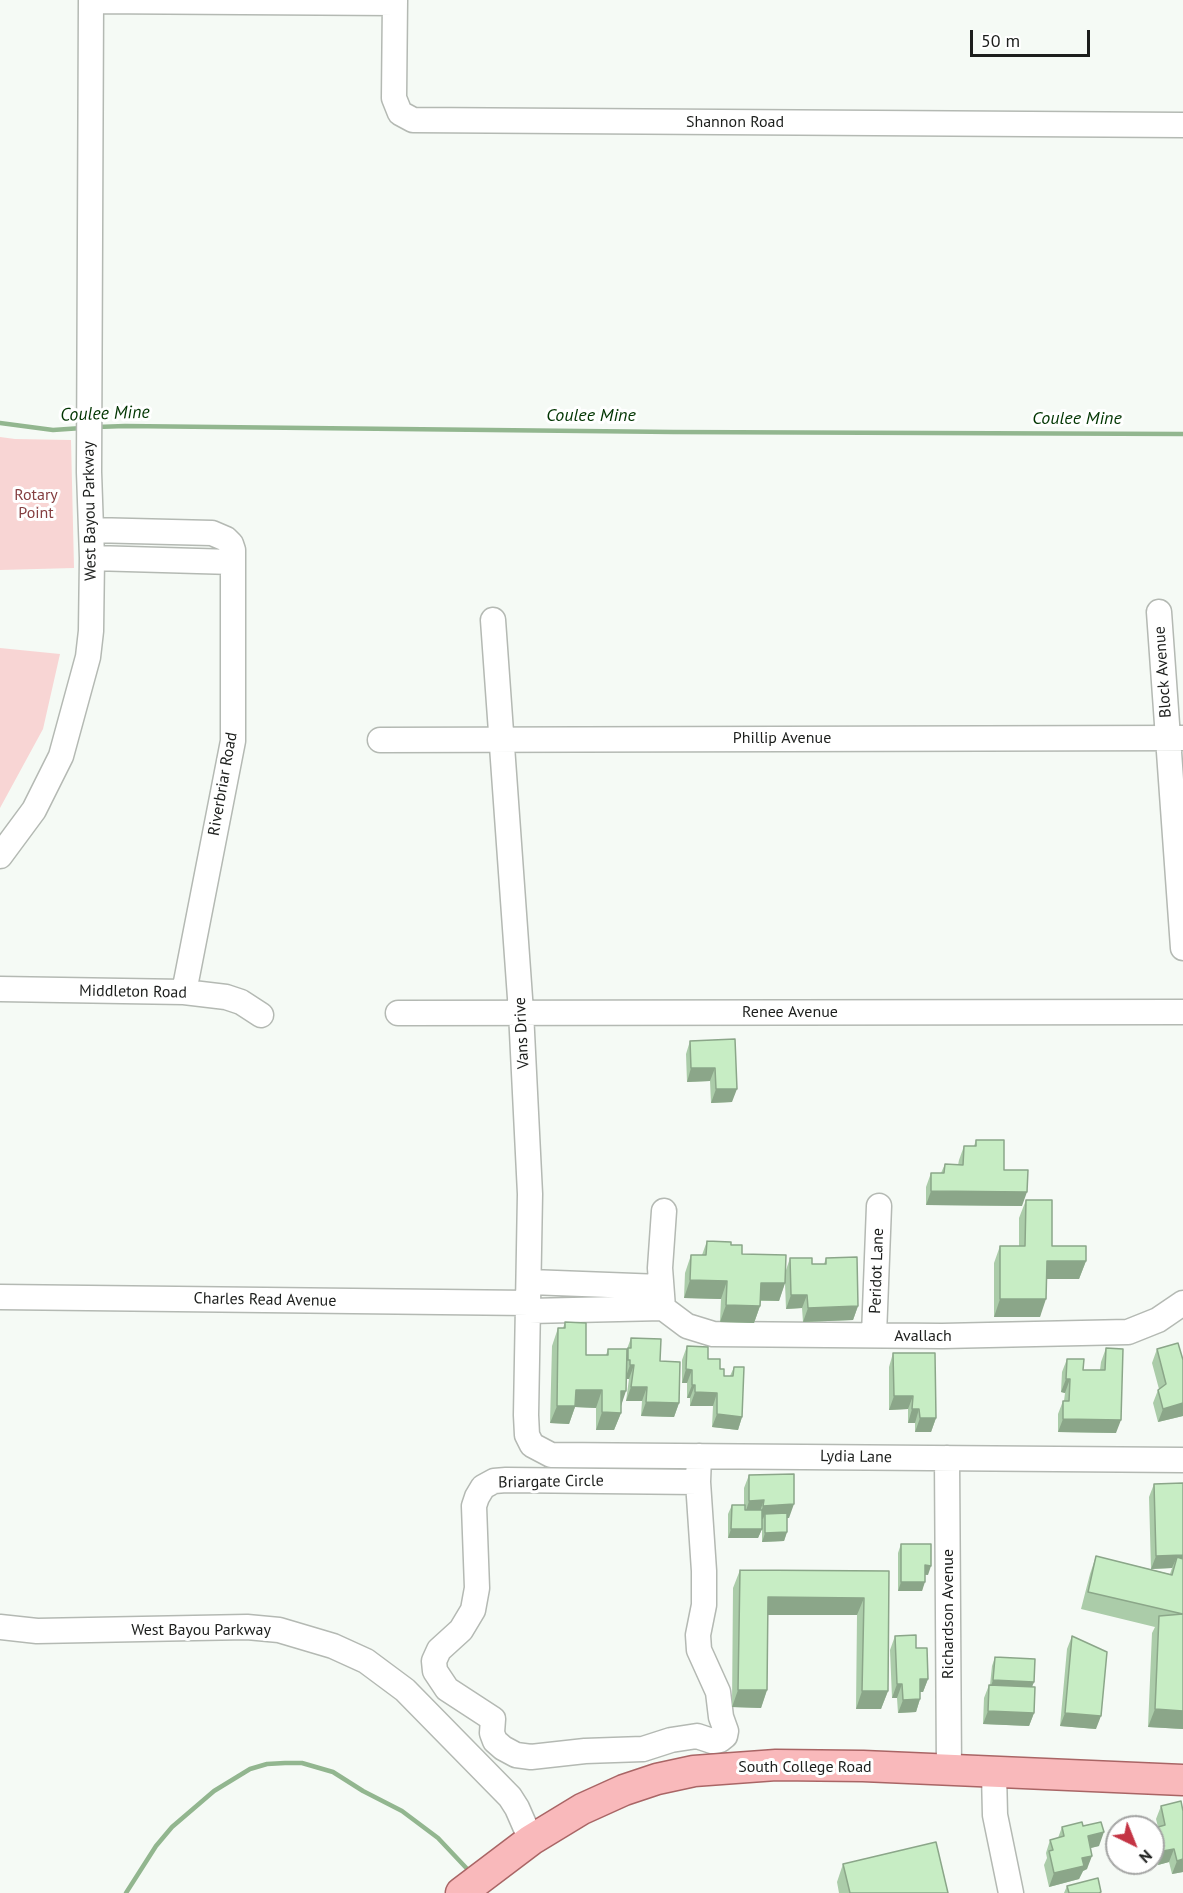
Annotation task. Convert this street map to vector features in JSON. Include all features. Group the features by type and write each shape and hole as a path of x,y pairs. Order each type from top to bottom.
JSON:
{"main road":[{"name":"South College Road","path":"461,1893 531,1840 582,1809 624,1790 657,1779 694,1771 776,1765 1183,1779"}],"street":[{"name":"Shannon Road","path":"91,0 395,1 394,98 400,113 413,120 1183,124"},
{"name":"West Bayou Parkway","path":"0,856 34,810 61,756 88,657 91,631 89,384 91,0"},
{"name":"Riverbriar Road","path":"91,530 212,533 226,539 233,550 233,741 184,992"},
{"path":"92,558 233,562"},
{"name":"Block Avenue","path":"1159,612 1176,738 1183,948"},
{"name":"Vans Drive","path":"493,620 521,1012 530,1194 526,1415 527,1435 532,1445"},
{"name":"Phillip Avenue","path":"380,740 1176,738"},
{"name":"Middleton Road","path":"0,989 184,992 226,997 241,1002 261,1015"},
{"name":"Renee Avenue","path":"398,1013 1183,1012"},
{"name":"Peridot Lane","path":"874,1335 879,1206"},
{"path":"529,1298 662,1297 664,1211"},
{"name":"Charles Read Avenue","path":"0,1297 529,1298"},
{"name":"Avallach","path":"662,1297 687,1326 713,1334 942,1336 1128,1332 1158,1320 1183,1303"},
{"name":"Lydia Lane","path":"532,1445 551,1455 1183,1460"},
{"path":"427,1712 447,1689 494,1719 492,1733 495,1741 503,1748 531,1757 585,1751 642,1749 671,1740 697,1736 712,1741 720,1740 725,1736 718,1692 699,1650 698,1635 704,1605 704,1571 698,1482 699,1456"},
{"name":"Richardson Avenue","path":"947,1458 949,1771"},
{"name":"Briargate Circle","path":"447,1689 435,1671 434,1661 440,1650 461,1630 473,1610 477,1588 474,1506 483,1487 494,1481 506,1480 698,1482"},
{"name":"West Bayou Parkway","path":"0,1627 37,1631 247,1627 279,1630 333,1646 366,1661 405,1690 510,1797 531,1840"},
{"path":"994,1773 994,1815 1011,1893"}],"green space":[{"name":"Rotary Point","path":"0,437 71,440 74,568 0,570"},
{"path":"0,648 60,654 43,729 0,808"}],"building":[{"path":"735,1039 737,1089 716,1089 715,1068 691,1068 690,1041"},
{"path":"976,1140 1004,1140 1004,1170 1028,1170 1027,1192 931,1191 931,1173 944,1173 945,1164 963,1165 964,1146 976,1146"},
{"path":"1026,1200 1052,1200 1052,1246 1086,1246 1086,1261 1047,1261 1046,1299 1000,1299 1000,1246 1025,1246"},
{"path":"707,1241 742,1245 742,1254 786,1255 785,1283 761,1283 760,1306 726,1305 727,1281 690,1280 691,1255 706,1255"},
{"path":"857,1257 858,1306 808,1308 807,1295 791,1295 790,1258 812,1258 812,1264 826,1264 826,1258"},
{"path":"565,1322 586,1323 586,1355 608,1355 608,1349 627,1349 626,1391 621,1391 621,1413 602,1412 602,1390 576,1390 575,1406 557,1406 558,1328 565,1328"},
{"path":"631,1338 661,1339 660,1361 680,1362 679,1403 646,1402 647,1387 631,1387 634,1365 630,1365 630,1360 628,1360 628,1348 631,1348"},
{"path":"1178,1343 1183,1360 1183,1403 1163,1409 1158,1390 1166,1384 1157,1349"},
{"path":"687,1346 708,1347 708,1359 720,1359 720,1369 724,1369 724,1376 733,1376 734,1367 744,1367 742,1417 717,1414 717,1393 695,1392 695,1385 692,1385 692,1370 686,1369"},
{"path":"1106,1348 1123,1349 1121,1420 1063,1419 1063,1401 1069,1401 1070,1379 1066,1379 1067,1359 1084,1359 1083,1370 1105,1370"},
{"path":"893,1353 935,1353 936,1418 920,1418 919,1409 912,1409 913,1396 894,1396"},
{"path":"794,1474 794,1504 763,1506 764,1500 749,1501 749,1475"},
{"path":"1183,1483 1183,1555 1156,1556 1154,1484"},
{"path":"732,1505 745,1505 745,1510 762,1510 762,1529 731,1529"},
{"path":"787,1513 787,1532 765,1533 765,1514"},
{"path":"901,1544 931,1544 931,1566 925,1565 925,1582 901,1582"},
{"path":"1096,1556 1172,1575 1177,1557 1183,1559 1183,1614 1088,1592"},
{"path":"740,1570 889,1571 888,1691 862,1691 864,1598 768,1597 767,1690 738,1690"},
{"path":"1183,1614 1183,1711 1155,1709 1159,1616"},
{"path":"916,1635 916,1648 927,1648 928,1679 920,1679 920,1699 903,1700 902,1684 897,1684 895,1636"},
{"path":"1072,1636 1107,1652 1101,1716 1065,1713"},
{"path":"995,1657 1035,1659 1034,1682 993,1680"},
{"path":"989,1685 1035,1687 1034,1713 988,1711"},
{"path":"1181,1801 1183,1859 1177,1861 1174,1849 1165,1851 1165,1815 1163,1815 1161,1806"},
{"path":"1082,1822 1083,1826 1101,1822 1104,1832 1088,1836 1092,1856 1082,1858 1084,1866 1054,1873 1049,1851 1053,1850 1050,1840 1064,1836 1062,1827"},
{"path":"936,1842 948,1893 850,1893 843,1864"},
{"path":"1098,1878 1101,1892 1069,1893 1067,1886"}],"waterway":[{"name":"Coulee Mine","path":"0,423 53,430 82,428"},
{"name":"Coulee Mine","path":"97,427 1183,434"},
{"path":"126,1893 156,1846 172,1827 214,1791 250,1769 267,1764 302,1763 333,1772 402,1811 438,1838 471,1873"}]}
